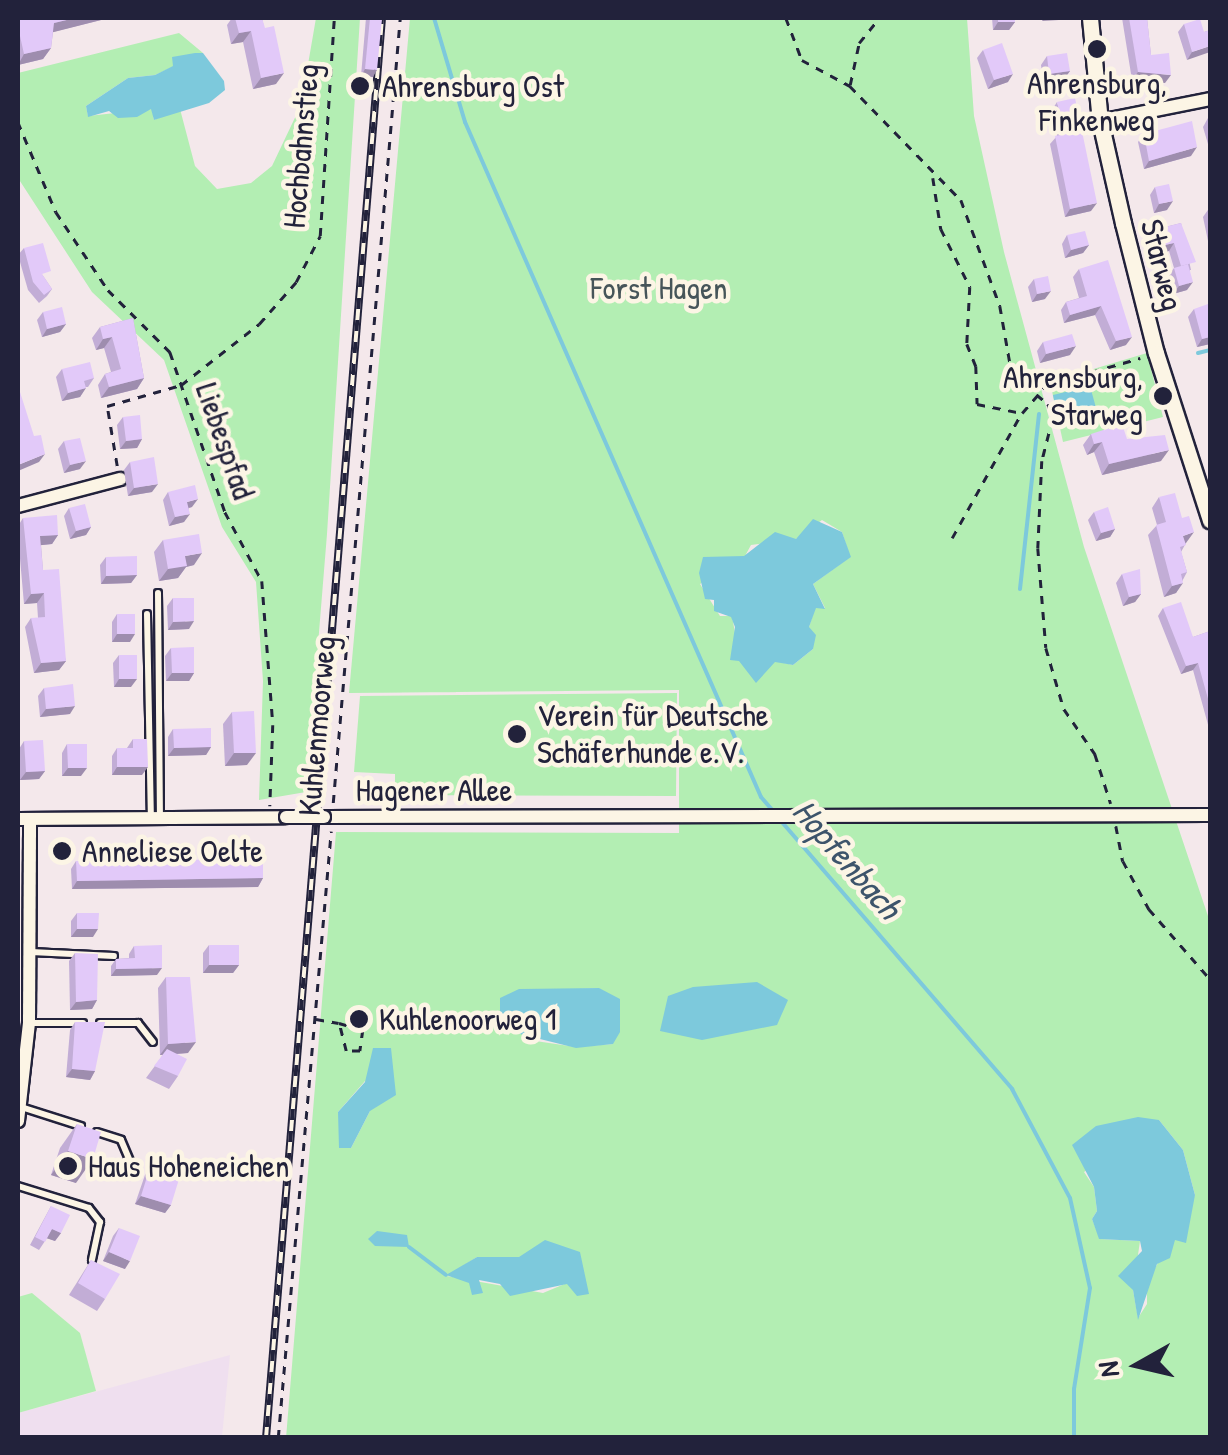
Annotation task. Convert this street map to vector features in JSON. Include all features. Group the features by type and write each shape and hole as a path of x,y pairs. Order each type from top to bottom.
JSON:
{"street":[{"name":"Starweg","path":"1090,18 1100,121 1156,353 1205,488 1210,520"},
{"path":"1100,121 1210,99"},
{"path":"18,506 120,479"},
{"name":"Hagener Allee","path":"24,819 1210,815"},
{"path":"19,1114 29,1024 31,952 24,819"}],"lane":[{"path":"155,819 158,592"},
{"path":"146,614 155,819"},
{"path":"31,952 114,956"},
{"path":"29,1024 138,1023 153,1042"},
{"path":"19,1114 121,1140 136,1175"},
{"path":"18,1186 90,1208 100,1222 92,1260"}],"path":[{"name":"Hochbahnstieg","path":"120,479 107,406 181,385 259,324 296,282 320,236 334,18"},
{"name":"Kuhlenmoorweg","path":"278,1438 315,1018 328,818 400,18"},
{"path":"786,18 802,60 850,86 933,176 961,200 1000,306 1012,374 1040,398 1053,418 1042,461 1038,548 1046,648 1064,709 1095,754 1114,814 1123,861 1149,909 1210,979"},
{"path":"850,86 859,43 879,18"},
{"name":"Liebespfad","path":"18,122 56,212 108,290 170,352 225,512 262,581 273,725 270,818"},
{"path":"933,176 941,229 970,288 967,344 976,366 977,404 1022,413"},
{"path":"952,538 1022,413 1040,398 1046,384 1156,353"},
{"path":"315,1018 364,1030 360,1051 346,1051 339,1024"}],"shaded area":[{"path":"230,1355 222,1437 18,1437 18,1413"}],"green space":[{"path":"316,18 360,18 327,534 306,792 259,800 263,681 256,582 222,527 164,360 92,292 18,178 18,73 179,33 203,53 155,75 128,78 86,106 88,116 152,109 154,120 180,109 195,166 217,189 251,183 272,166 301,105"},
{"name":"Forst Hagen","path":"410,18 967,18 974,116 1004,252 1084,547 1210,922 1210,1437 286,1438 336,832 679,833 679,690 349,693","holes":["822,520 842,532 850,557 813,584 825,608 815,608 809,627 813,649 793,665 775,661 761,674 740,661 732,616 720,616 700,584 745,556 751,545 796,539","599,988 613,1044 576,1047 522,1039 563,990","365,1081 370,1111 351,1148 338,1112","1159,1120 1183,1150 1195,1195 1147,1283 1147,1304 1138,1318 1133,1290 1140,1241 1100,1239 1092,1219 1097,1211 1094,1187 1084,1172","477,1257 519,1257 588,1294 567,1283 543,1293 447,1276"]},
{"path":"1147,353 1163,417 1063,442 1050,382"},
{"name":"Verein für Deutsche Schäferhunde e.V.","path":"677,693 676,796 395,795 395,774 354,772 360,696"},
{"path":"32,1293 80,1333 96,1391 18,1413 18,1297"}],"water":[{"path":"203,53 224,81 225,90 209,103 154,120 151,109 137,117 118,118 109,111 88,117 86,106 128,78 155,75 173,66 172,57"},
{"path":"1090,386 1098,415 1059,425 1053,395"},
{"path":"813,519 842,532 851,557 813,584 825,609 816,608 809,627 816,635 813,649 793,665 775,662 756,683 739,661 730,660 735,627 731,617 714,611 714,600 705,599 699,573 703,557 744,556 775,532 796,539"},
{"path":"757,982 788,1000 777,1025 702,1040 660,1031 668,996 693,987"},
{"path":"599,988 620,999 620,1032 613,1044 576,1048 500,1029 500,998 519,989"},
{"path":"373,1048 391,1048 396,1095 370,1111 351,1148 339,1148 338,1112 365,1082"},
{"path":"1138,1117 1159,1120 1183,1150 1195,1195 1186,1243 1175,1240 1170,1258 1157,1264 1138,1320 1133,1290 1118,1276 1142,1251 1140,1241 1099,1239 1092,1219 1097,1211 1094,1187 1072,1145 1096,1126"},
{"path":"377,1231 407,1235 409,1247 375,1246 368,1239"},
{"path":"545,1240 580,1252 589,1294 577,1296 567,1284 510,1296 500,1284 479,1280 483,1293 472,1295 469,1283 446,1275 477,1257 519,1257"}],"building":[{"path":"18,18 75,18 54,23 51,48 24,54"},
{"path":"235,18 262,18 265,28 274,26 284,73 261,78 251,31 239,33"},
{"path":"370,18 382,18 377,70 365,69"},
{"path":"998,18 1015,18 1015,22 998,22"},
{"path":"1129,18 1147,18 1151,55 1169,53 1171,75 1138,72"},
{"path":"1200,19 1204,32 1210,30 1210,46 1192,52 1184,24"},
{"path":"1002,43 1013,74 994,80 983,50"},
{"path":"1067,53 1070,71 1049,74 1047,56"},
{"path":"1075,98 1097,203 1070,209 1055,136 1065,134 1057,102"},
{"path":"1192,121 1197,147 1149,161 1144,134"},
{"path":"1169,184 1173,201 1159,204 1155,187"},
{"path":"1181,223 1196,262 1181,266 1174,243 1165,245 1161,228"},
{"path":"1085,231 1089,245 1071,250 1067,235"},
{"path":"43,243 51,271 42,274 52,289 44,295 33,282 24,248"},
{"path":"1108,260 1132,337 1116,341 1101,306 1070,315 1066,302 1087,296 1079,269"},
{"path":"1188,264 1193,282 1179,286 1174,268"},
{"path":"1048,276 1051,291 1037,294 1034,279"},
{"path":"1208,304 1210,337 1202,339 1194,309"},
{"path":"62,307 66,324 47,329 43,312"},
{"path":"133,318 144,378 109,387 105,374 121,369 112,337 103,339 100,327"},
{"path":"1072,334 1076,346 1046,354 1043,342"},
{"path":"90,362 94,378 84,381 86,388 68,393 62,369"},
{"path":"18,393 34,436 41,435 45,454 18,465"},
{"path":"140,415 142,439 126,441 123,417"},
{"path":"1122,424 1127,439 1165,435 1169,450 1109,464 1102,442 1094,444 1091,434"},
{"path":"80,438 86,461 70,465 64,441"},
{"path":"154,457 158,484 134,488 130,462"},
{"path":"195,485 198,499 187,502 190,514 175,517 168,492"},
{"path":"1175,493 1182,518 1189,516 1194,532 1183,536 1186,545 1180,547 1187,572 1181,574 1183,583 1172,586 1156,525 1166,522 1159,497"},
{"path":"85,504 91,527 76,531 69,508"},
{"path":"1108,507 1115,529 1101,533 1094,512"},
{"path":"57,515 58,535 40,536 43,570 59,569 66,661 41,663 31,618 45,617 44,593 31,594 23,518"},
{"path":"199,534 202,553 185,556 187,566 168,569 163,540"},
{"path":"137,556 137,575 106,576 106,557"},
{"path":"1140,569 1141,594 1129,597 1122,574"},
{"path":"173,598 194,598 194,621 173,622"},
{"path":"1181,602 1193,637 1210,631 1210,706 1198,663 1186,666 1163,608"},
{"path":"117,614 135,614 135,634 117,634"},
{"path":"194,647 194,673 172,673 171,648"},
{"path":"119,655 137,655 137,679 119,679"},
{"path":"73,684 75,706 46,709 44,688"},
{"path":"254,711 256,753 234,753 232,712"},
{"path":"211,728 211,747 174,748 173,729"},
{"path":"133,739 147,739 148,767 117,767 117,748 133,748"},
{"path":"43,740 45,771 26,772 24,741"},
{"path":"67,744 87,744 87,768 68,768"},
{"path":"263,859 263,878 77,881 76,861"},
{"path":"77,913 99,913 98,929 77,929"},
{"path":"162,945 162,968 116,969 116,959 135,958 134,946"},
{"path":"209,945 239,945 239,965 209,965"},
{"path":"75,953 98,954 97,1000 76,1002"},
{"path":"166,977 190,977 196,1042 168,1044"},
{"path":"75,1022 105,1022 95,1071 72,1069"},
{"path":"167,1049 187,1059 178,1076 154,1066"},
{"path":"77,1124 101,1132 93,1159 68,1151"},
{"path":"150,1167 180,1176 171,1205 141,1196"},
{"path":"51,1206 70,1215 61,1233 52,1229 45,1242 35,1237"},
{"path":"119,1228 140,1236 130,1261 109,1252"},
{"path":"91,1260 120,1274 105,1299 78,1283"}],"waterway":[{"name":"Hopfenbach","path":"434,18 465,122 761,797 775,813"},
{"path":"1198,353 1210,350"},
{"path":"1020,589 1039,414"},
{"name":"Hopfenbach","path":"781,821 1012,1089 1070,1198 1090,1288 1074,1389 1074,1438"},
{"path":"409,1247 446,1275"}],"railway":[{"path":"266,1438 382,18"}],"place":[{"name":"Ahrensburg, Finkenweg","path":"1097,49"},
{"name":"Ahrensburg Ost","path":"360,86"},
{"name":"Ahrensburg, Starweg","path":"1163,396"},
{"name":"Verein für Deutsche Schäferhunde e.V.","path":"517,734"},
{"name":"Anneliese Oelte","path":"62,851"},
{"name":"Kuhlenoorweg 1","path":"359,1019"},
{"name":"Haus Hoheneichen","path":"68,1166"}]}
